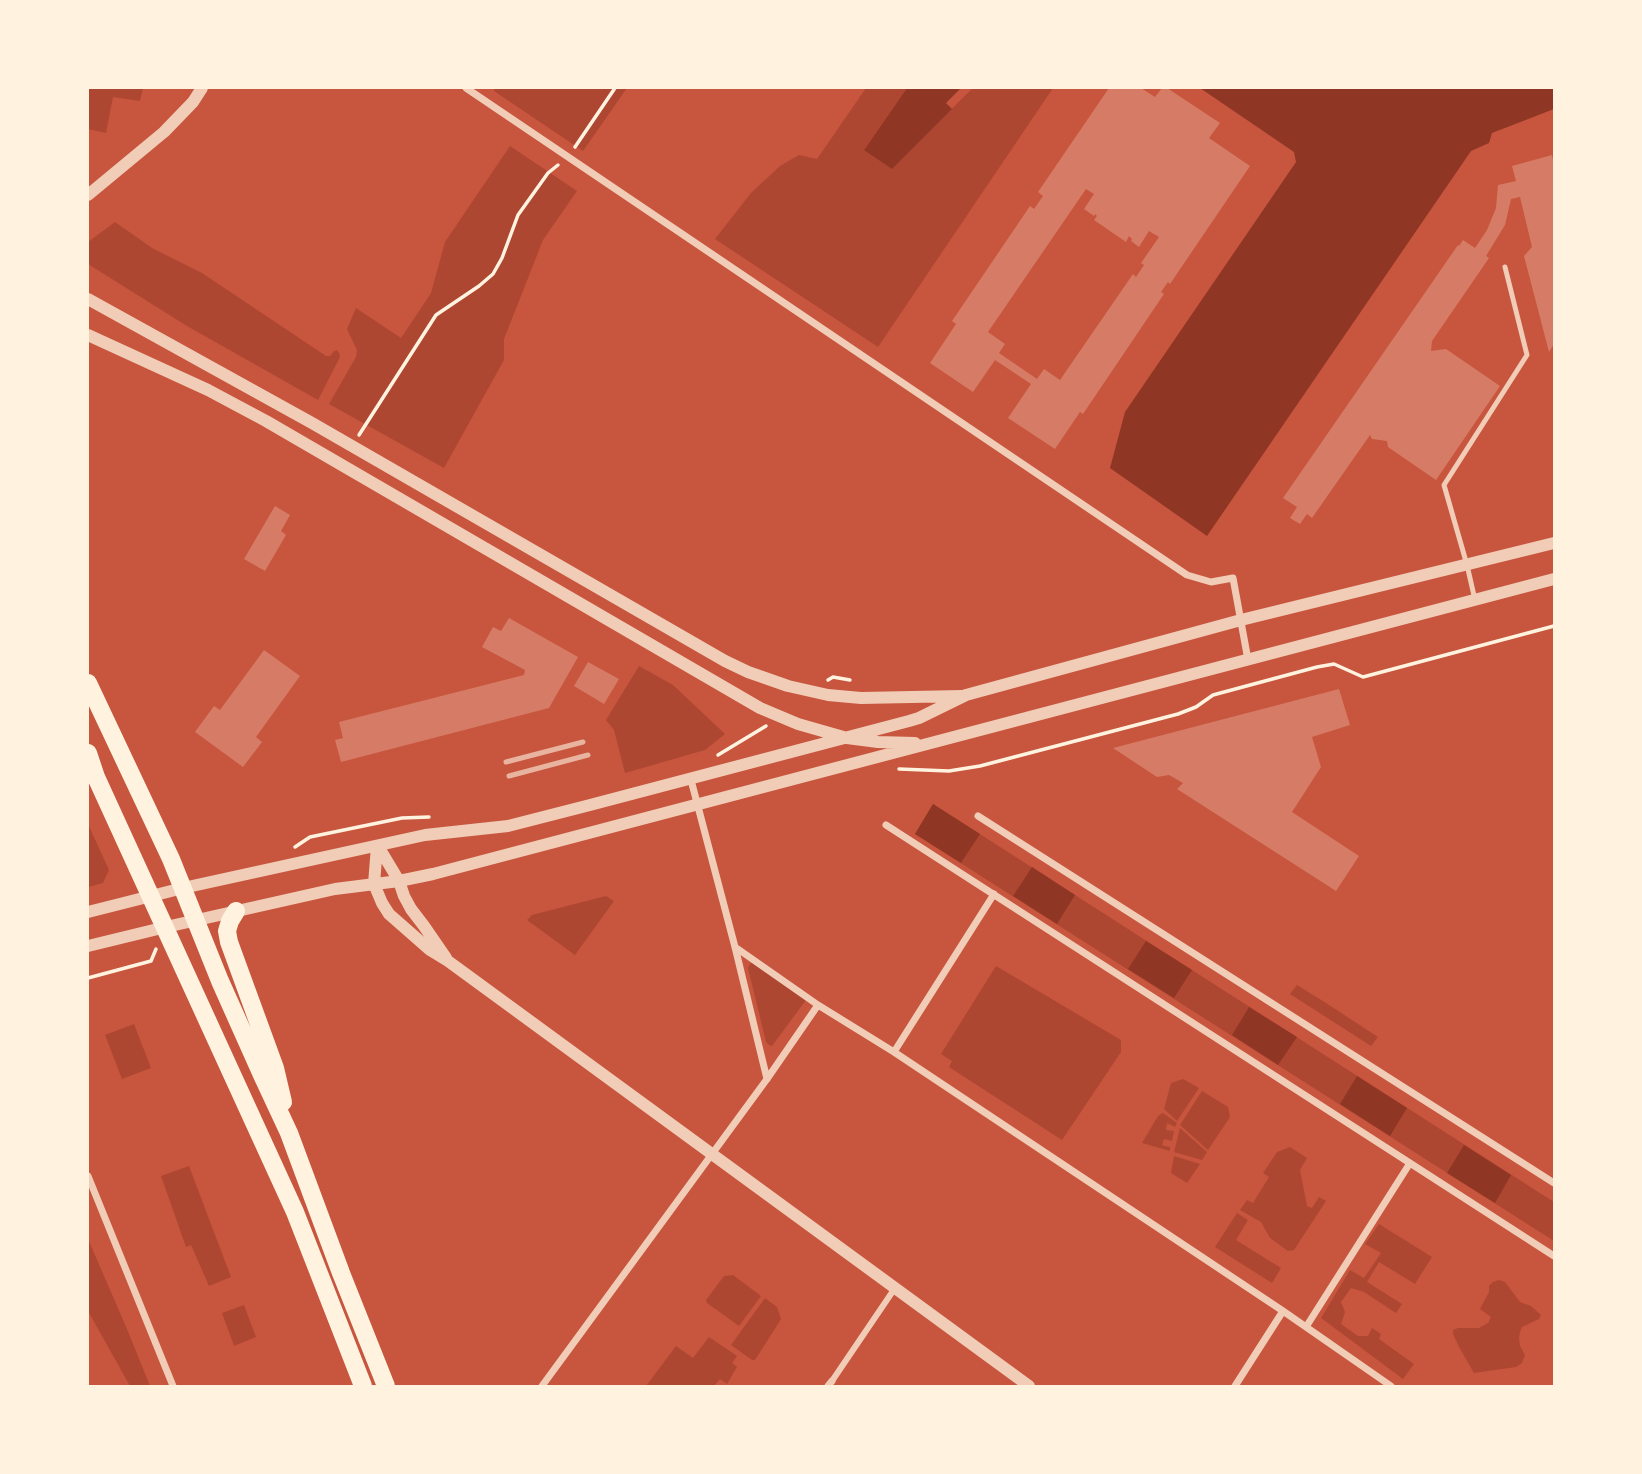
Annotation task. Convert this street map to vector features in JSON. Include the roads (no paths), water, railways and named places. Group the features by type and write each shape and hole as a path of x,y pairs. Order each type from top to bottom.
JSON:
{"main road":[{"path":"88,683 171,859 251,1051 289,1133 386,1387"},
{"path":"88,753 96,777 295,1212 360,1386"},
{"path":"236,911 227,931 229,942 275,1068 289,1133"}],"street":[{"path":"88,195 164,132 193,102 202,88"},
{"path":"466,88 1187,575 1211,582 1233,578 1248,660"},
{"path":"88,299 352,446 724,661 768,681 811,692 847,697 966,695"},
{"path":"88,335 208,390 266,421 750,703 798,724 848,738 904,743 936,742"},
{"path":"88,912 183,888 431,834 508,826 691,780 919,718 966,695 1241,620 1555,543"},
{"path":"88,946 335,889 433,874 1555,579"},
{"path":"691,780 767,1079"},
{"path":"978,816 1555,1183"},
{"path":"886,825 1555,1255"},
{"path":"377,846 399,881 411,909 448,961"},
{"path":"377,846 374,884 382,903 389,914 430,950 1028,1387"},
{"path":"894,1052 994,894"},
{"path":"735,947 818,1005 894,1052 1283,1311 1391,1387"},
{"path":"542,1387 818,1005"},
{"path":"1306,1327 1410,1163"},
{"path":"88,1176 173,1387"},
{"path":"830,1384 895,1288"},
{"path":"1235,1387 1283,1311"}],"lane":[{"path":"1475,600 1444,485 1527,355 1506,267"}],"railway":[{"path":"506,762 583,742"},
{"path":"509,776 588,755"}]}
